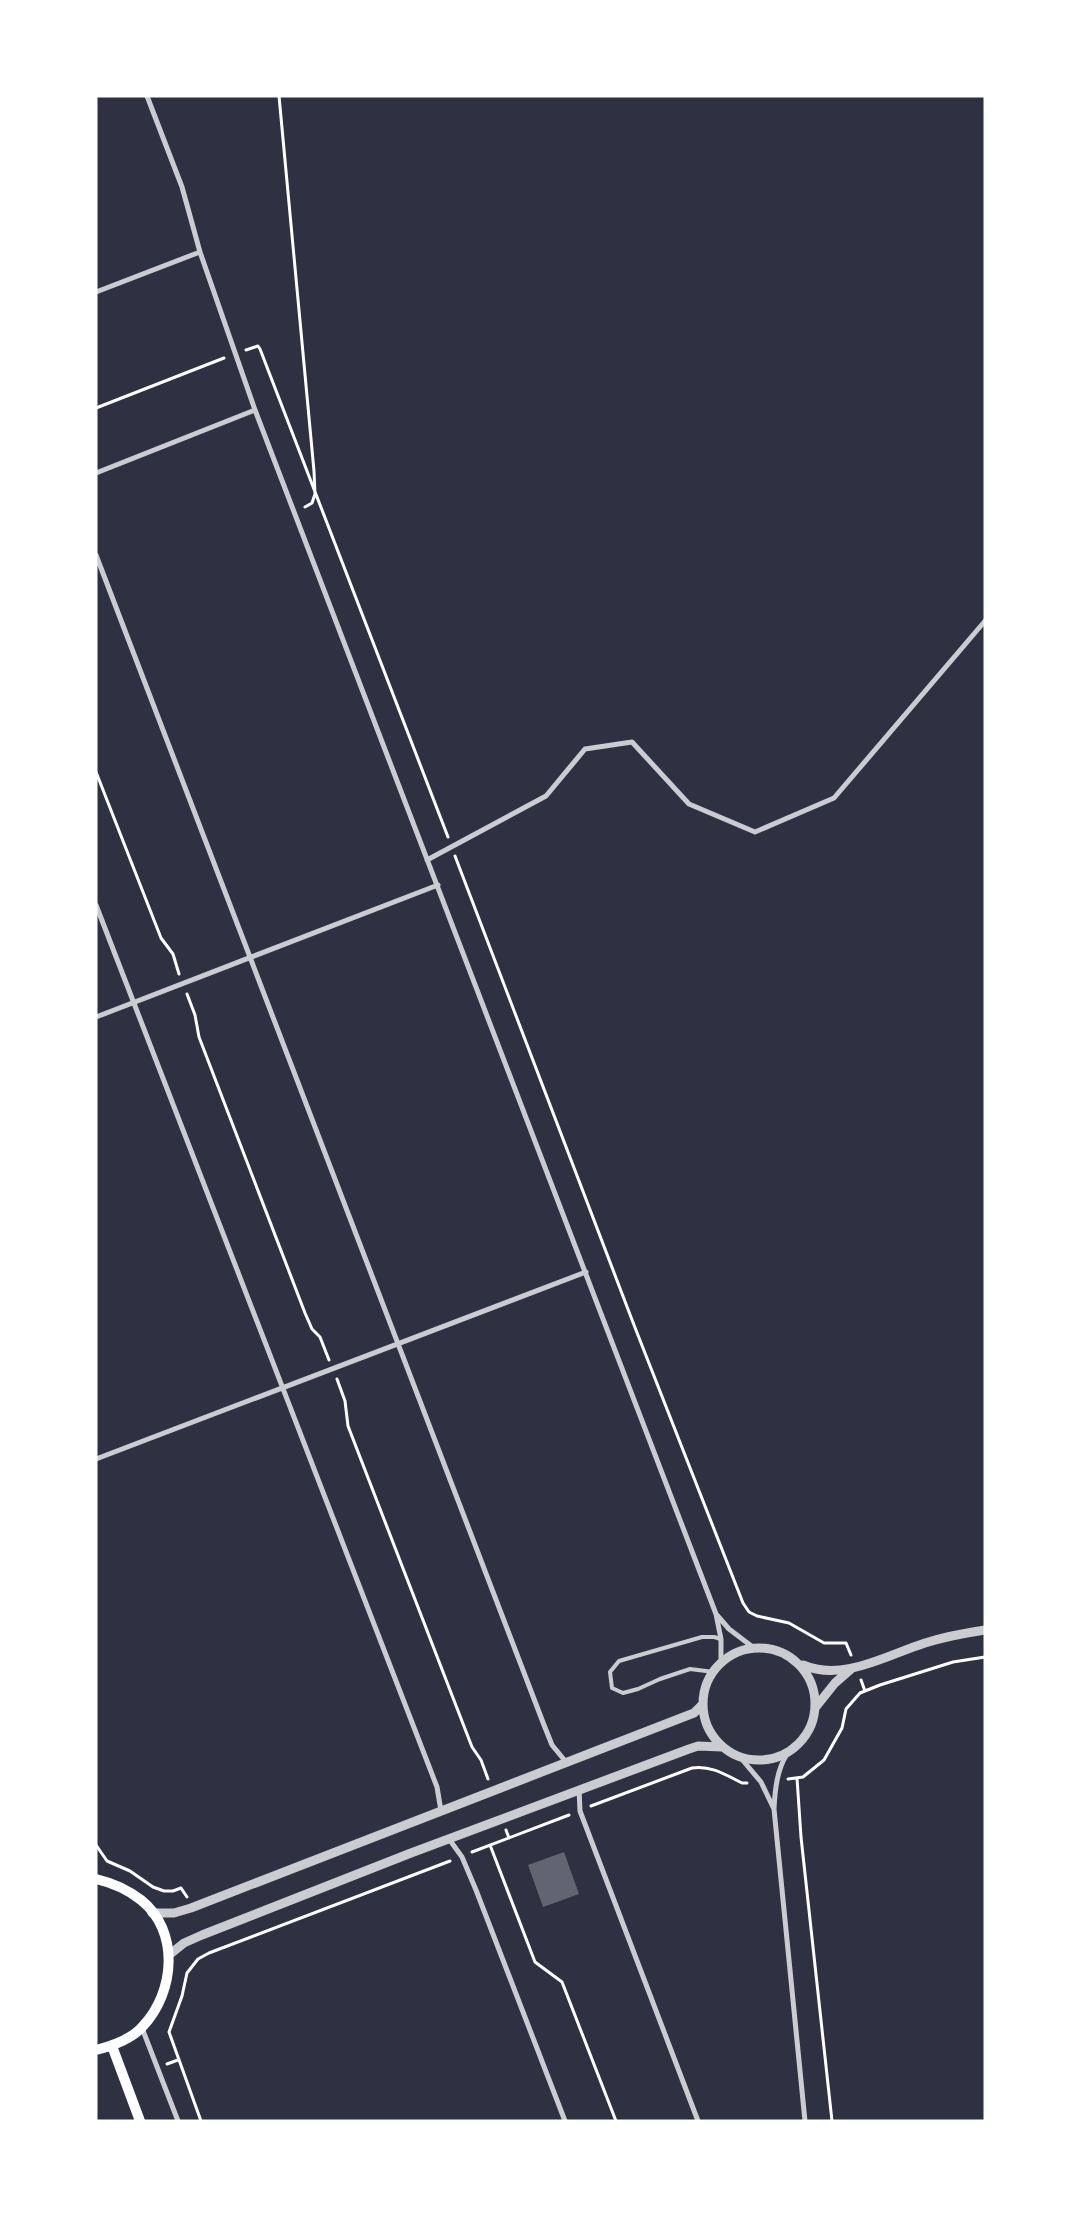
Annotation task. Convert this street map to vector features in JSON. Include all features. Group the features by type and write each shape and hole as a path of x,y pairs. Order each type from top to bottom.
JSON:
{"main road":[{"path":"96,1879 117,1884 141,1900 152,1913 163,1933 169,1955 165,1990 156,2010 142,2028 112,2046 96,2050"},
{"path":"112,2046 140,2121"}],"street":[{"path":"147,96 182,187 200,252 255,410 716,1614 721,1639 721,1664"},
{"path":"96,292 200,252"},
{"path":"96,473 255,410"},
{"path":"96,555 552,1745 566,1762"},
{"path":"427,860 546,796 584,749 632,742 689,804 755,832 834,798 985,621"},
{"path":"96,1017 438,885"},
{"path":"96,905 437,1787 441,1811"},
{"path":"96,1459 586,1272"},
{"path":"716,1614 729,1629 754,1648"},
{"path":"787,1754 766,1762 740,1757 722,1747 708,1732 704,1720 703,1704 707,1686 714,1672 729,1656 743,1650 767,1647 779,1651 803,1665 821,1670 855,1667 926,1643 985,1630"},
{"path":"803,1665 815,1691 815,1708 808,1730 782,1762 777,1780 774,1809 805,2121"},
{"path":"815,1708 835,1683 855,1667"},
{"path":"152,1913 174,1913 191,1908 681,1718 694,1712 703,1704"},
{"path":"169,1955 184,1943 202,1935 579,1789 698,1746 722,1747"},
{"path":"740,1757 761,1782 774,1809"},
{"path":"579,1789 580,1811 698,2121"},
{"path":"448,1839 462,1857 565,2121"},
{"path":"142,2028 178,2121"}],"lane":[{"path":"714,1672 690,1669 660,1679 638,1690 623,1693 612,1688 610,1672 619,1661 702,1637 721,1639"}],"path":[{"path":"279,96 315,494 312,503 295,513"},
{"path":"96,408 236,353 258,346 260,349 634,1325 743,1603 749,1612 757,1616 789,1623 824,1643 846,1643 865,1691"},
{"path":"96,772 161,938 172,954 195,1015 199,1037 301,1304 312,1329 320,1338 344,1402 348,1426 472,1747 481,1760 492,1792"},
{"path":"777,1780 803,1777 824,1760 842,1728 846,1709 860,1693 953,1662 985,1657"},
{"path":"202,2121 169,2032 182,1996 187,1973 192,1964 208,1954 692,1768 701,1767 717,1771 742,1783 761,1782"},
{"path":"797,1778 801,1837 832,2121"},
{"path":"502,1819 509,1838"},
{"path":"96,1845 108,1861 130,1871 153,1887 164,1891 173,1891 181,1888 191,1908"},
{"path":"490,1845 535,1962 562,1982 616,2121"},
{"path":"202,1935 208,1954"}],"building":[{"path":"564,1852 579,1894 543,1907 528,1865"}]}
